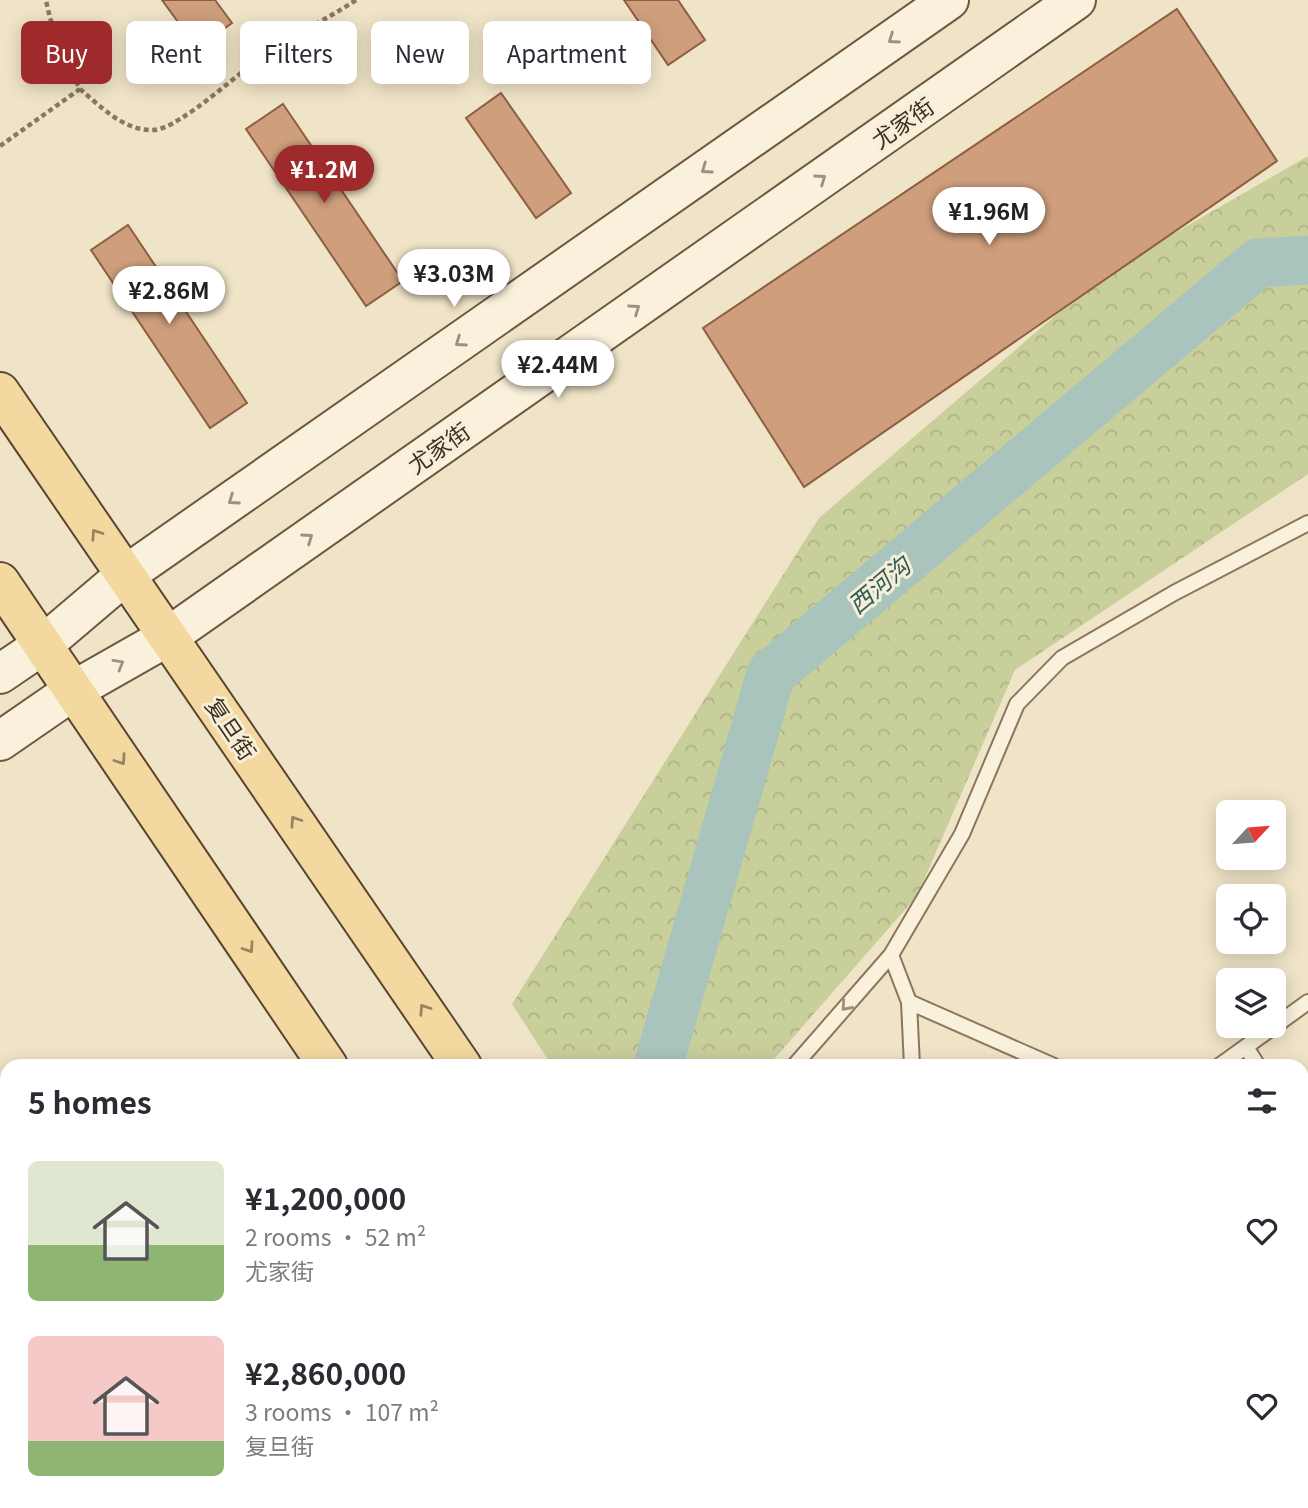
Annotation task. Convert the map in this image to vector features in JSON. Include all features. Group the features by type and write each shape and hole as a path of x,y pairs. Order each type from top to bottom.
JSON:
{"main road":[{"path":"0,674 44,644 124,576 949,0"},
{"name":"尤家街","path":"0,741 74,690 169,636 1076,0"},
{"name":"复旦街","path":"0,392 457,1059"},
{"path":"0,582 323,1059"}],"lane":[{"path":"800,1059 891,955 962,834 1017,704 1062,657 1174,593 1308,523"},
{"path":"891,955 909,1002 912,1059"},
{"path":"909,1002 1038,1059"},
{"path":"1229,1059 1308,1002"},
{"path":"1246,1047 1254,1059"}],"path":[{"path":"46,0 50,23 80,89 110,114 136,128 155,130 177,120 210,98 270,51 356,0"},
{"path":"0,146 80,89"}],"green space":[{"path":"1308,156 1308,474 1015,670 917,896 774,1059 547,1059 512,1004 819,518 1104,274"}],"building":[{"path":"162,0 215,0 232,23 226,27 226,21 177,21"},
{"path":"624,0 678,0 705,40 668,65 651,40 651,21 638,21"},
{"path":"1177,9 1277,161 804,487 703,328"},
{"path":"501,93 571,193 536,218 466,118"},
{"path":"283,104 403,281 366,306 246,129"},
{"path":"128,225 247,403 210,428 91,250"}],"waterway":[{"name":"西河沟","path":"660,1059 771,674 1258,263 1308,260"}]}
